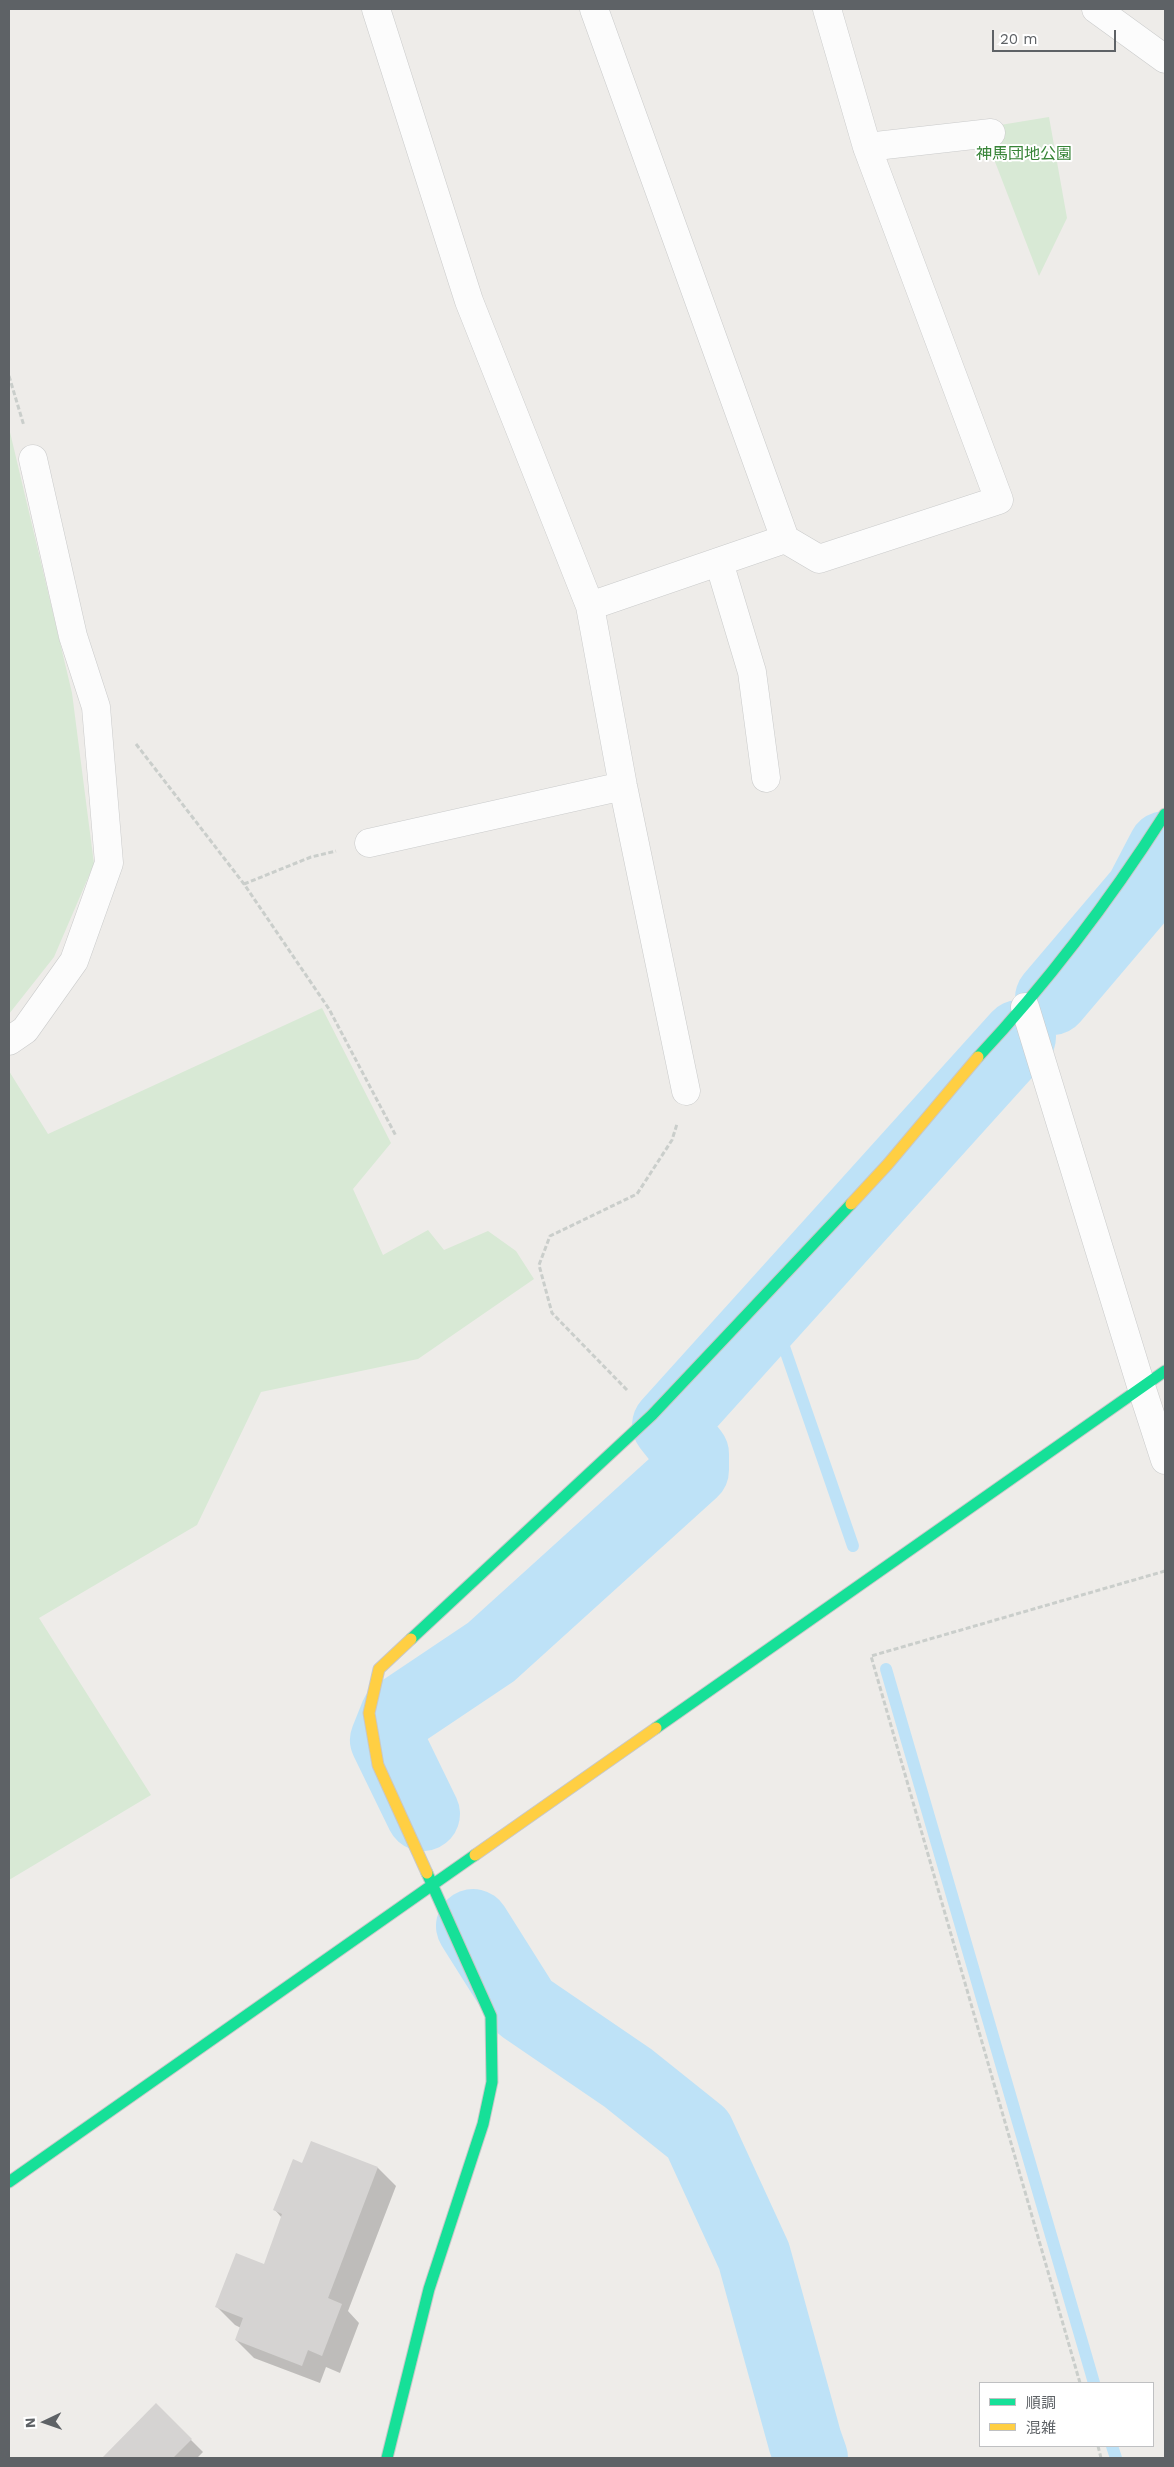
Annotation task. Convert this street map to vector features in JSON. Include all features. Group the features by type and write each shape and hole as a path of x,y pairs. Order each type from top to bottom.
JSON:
{"street":[{"path":"376,9 469,301 590,606 623,786 686,1091"},
{"path":"594,9 785,539 819,559 999,500 867,147 827,9"},
{"path":"1096,9 1165,59"},
{"path":"867,147 991,134"},
{"path":"9,1041 25,1030 74,961 109,863 96,707 73,636 33,459"},
{"path":"590,606 785,539"},
{"path":"718,562 752,672 766,778"},
{"path":"369,843 623,786"},
{"path":"387,2458 429,2289 483,2124 492,2082 490,2016 406,1822 378,1765 369,1713 379,1669 652,1415 888,1164 957,1080 1026,1007 1129,871 1165,814"},
{"path":"1026,1007 1165,1460"},
{"path":"9,2182 1165,1372"}],"path":[{"path":"9,376 33,459"},
{"path":"135,743 244,884 329,1009 396,1136"},
{"path":"244,884 311,857 369,843"},
{"path":"652,1415 552,1313 539,1265 550,1236 637,1194 672,1140 686,1091"},
{"path":"1080,2382 871,1656 1165,1571"}],"green space":[{"name":"神馬団地公園","path":"1049,117 1067,218 1039,276 982,128"},
{"path":"9,428 72,693 94,864 54,957 9,1014"},
{"path":"322,1008 391,1143 353,1189 383,1255 428,1230 444,1250 488,1231 516,1251 534,1279 418,1359 261,1392 197,1525 39,1618 151,1795 9,1880 9,1071 48,1134"}],"building":[{"path":"311,2141 378,2167 328,2298 342,2304 322,2356 308,2350 302,2366 235,2340 243,2318 215,2307 236,2253 264,2264 282,2214 273,2210 293,2159 302,2163"},
{"path":"156,2403 192,2439 173,2458 102,2458"}],"waterway":[{"path":"1052,998 1142,892 1165,848"},
{"path":"423,1814 387,1740 397,1715 491,1652 692,1470 692,1454 669,1425 1019,1037"},
{"path":"772,1312 853,1546"},
{"path":"886,1669 1094,2382"},
{"path":"473,1926 524,2007 628,2078 698,2134 754,2256 811,2458"},
{"path":"1112,2447 1116,2458"}],"traffic: fast":[{"path":"978,1057 1004,1029 1077,940 1165,814"},
{"path":"411,1639 652,1415 851,1204"},
{"path":"656,1728 1165,1371"},
{"path":"9,2182 475,1855"},
{"path":"387,2458 429,2289 483,2124 492,2082 491,2016 427,1873"}],"traffic: slow":[{"path":"851,1204 888,1164 978,1057"},
{"path":"411,1639 379,1669 369,1713 378,1765 427,1873"},
{"path":"475,1855 656,1728"}]}
